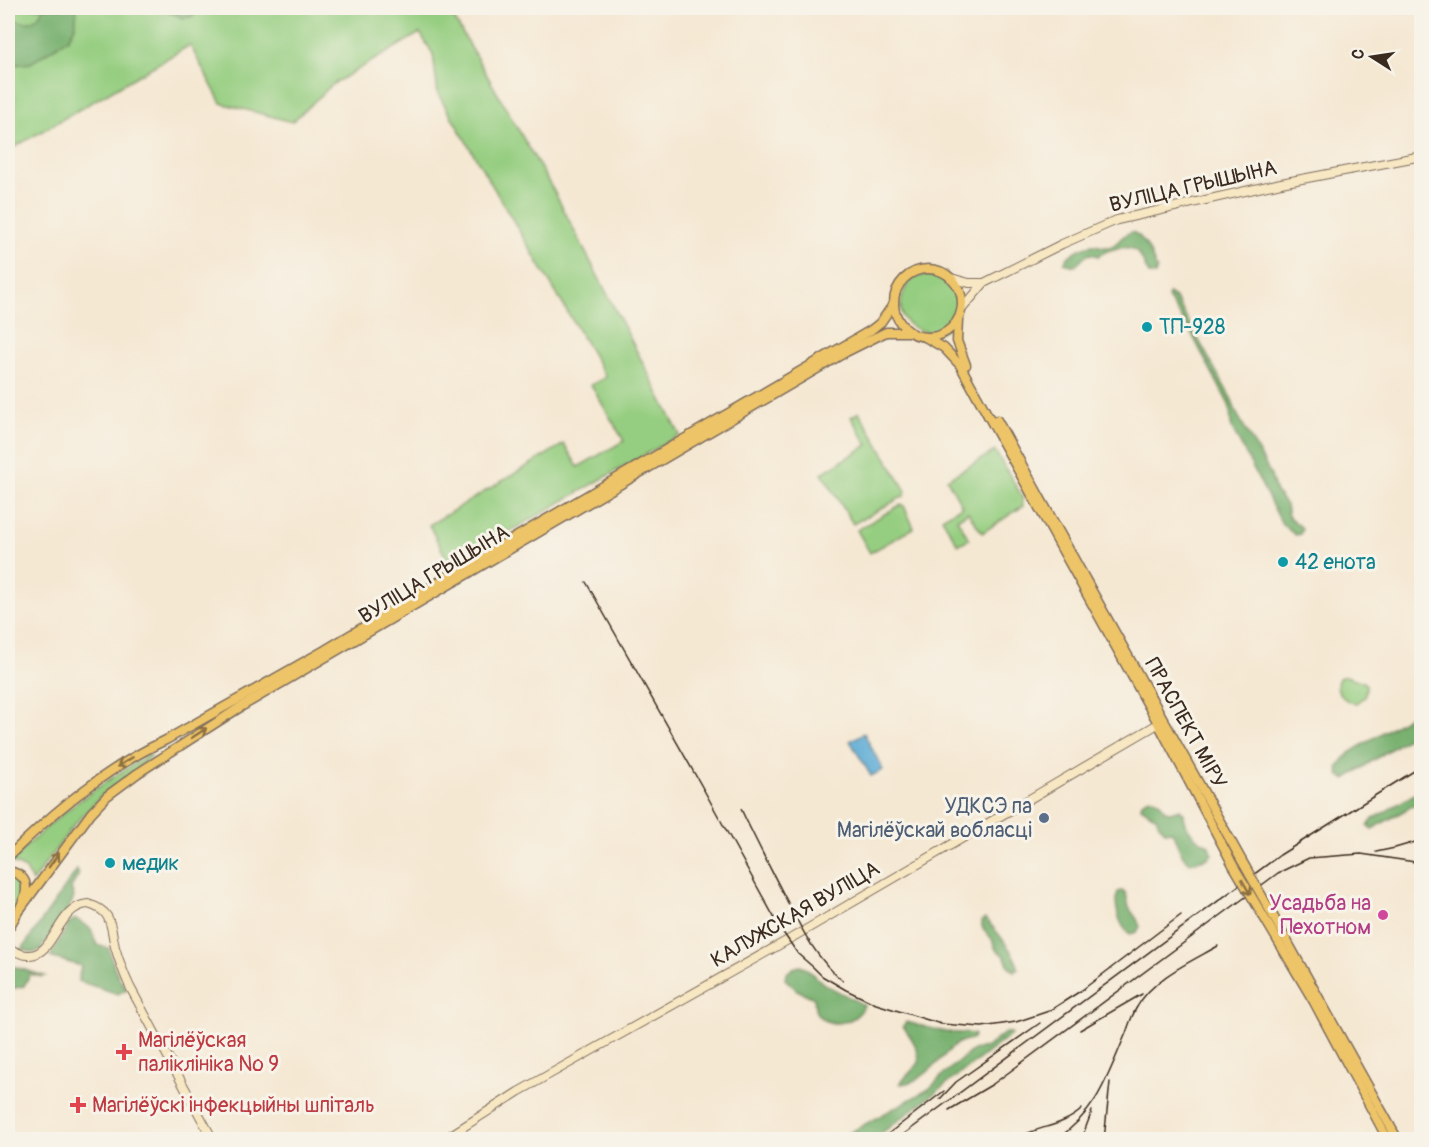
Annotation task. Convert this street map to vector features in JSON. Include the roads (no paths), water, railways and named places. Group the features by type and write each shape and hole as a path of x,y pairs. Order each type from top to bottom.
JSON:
{"main road":[{"path":"925,269 937,270 951,278 960,292 962,309 958,320 942,335 925,337 909,332 898,319 894,303 898,287 905,278 925,269"},
{"name":"ВУЛІЦА ГРЫШЫНА","path":"8,857 68,802 143,751 194,725 325,650 871,330 881,322 894,303"},
{"name":"ПРАСПЕКТ МІРУ","path":"958,320 957,341 961,356 1238,863 1398,1140"},
{"name":"ВУЛІЦА ГРЫШЫНА","path":"8,929 91,813 107,796 138,772 238,708 846,352 886,332 909,332"},
{"name":"ПРАСПЕКТ МІРУ","path":"925,337 944,348 960,365 1161,721"},
{"path":"8,872 16,873 26,885 21,908"},
{"name":"ПРАСПЕКТ МІРУ","path":"1263,907 1388,1140"}],"street":[{"name":"ВУЛІЦА ГРЫШЫНА","path":"984,283 1062,243 1118,220 1281,183 1422,156"},
{"path":"951,278 969,283 984,283"},
{"path":"962,309 984,283"},
{"name":"КАЛУЖСКАЯ ВУЛІЦА","path":"443,1140 518,1092 788,940 1161,721"},
{"path":"8,948 27,956 34,955 46,945 66,915 74,908 88,903 101,909 110,919 115,946 126,980 213,1140"}],"water":[{"path":"864,733 883,770 871,776 850,741"}],"railway":[{"path":"586,582 780,928 798,954 822,976 846,990 876,1004 941,1024 982,1027 1016,1022 1049,1011 1082,990 1181,915"},
{"path":"896,1140 1280,855 1422,766"},
{"path":"741,809 803,931 817,953 843,981"},
{"path":"1376,852 1422,840"},
{"path":"949,1110 993,1084 1278,873 1309,858 1361,854 1422,863"},
{"path":"1056,1140 1071,1128 1092,1105 1113,1065 1134,1013 1152,987 1218,946"},
{"path":"1080,1030 1142,994"},
{"path":"940,1099 956,1082 1040,1023"},
{"path":"1104,1140 1110,1082"},
{"path":"880,1140 944,1091"},
{"path":"1013,1140 1021,1135 1066,1120 1082,1109"},
{"path":"1081,1140 1092,1111"}],"place":[{"name":"ТП-928","path":"1147,327"},
{"name":"42 енота","path":"1283,562"},
{"name":"УДКСЭ па Магілёўскай вобласці","path":"1044,818"},
{"name":"медик","path":"110,863"},
{"name":"Усадьба на Пехотном","path":"1383,915"},
{"name":"Магілёўская паліклініка № 9","path":"124,1052"},
{"name":"Магілёўскі інфекцыйны шпіталь","path":"78,1105"}]}
